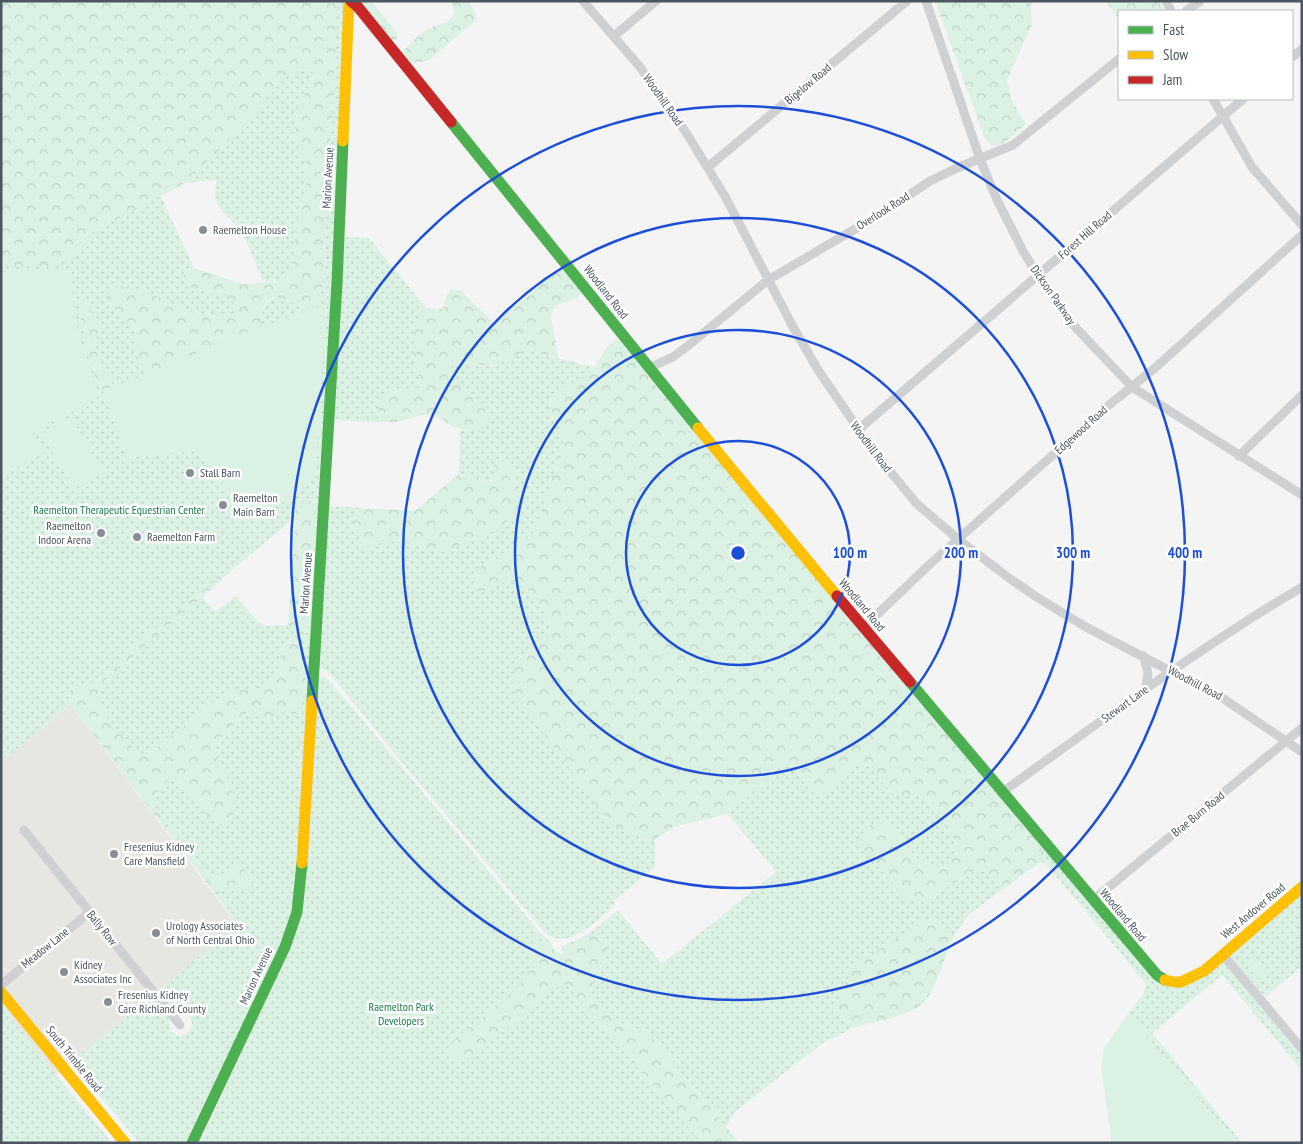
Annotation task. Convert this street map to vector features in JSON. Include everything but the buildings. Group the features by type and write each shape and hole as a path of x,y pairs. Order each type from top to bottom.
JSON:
{"street":[{"name":"Woodland Road","path":"350,1 358,7 649,368 863,628 1150,968 1164,980 1176,983 1188,979 1222,955"},
{"name":"Marion Avenue","path":"192,1143 285,947 297,912 300,893 336,292 350,1"},
{"name":"Woodhill Road","path":"583,1 640,67 671,111 708,167 818,370 858,430 912,498 959,540 1035,596 1084,626 1224,699 1302,752"},
{"path":"614,36 656,1"},
{"name":"Bigelow Road","path":"708,167 907,1"},
{"name":"Dickson Parkway","path":"926,1 980,159 1002,209 1038,276 1077,329 1132,387 1302,495"},
{"path":"1187,10 1200,1"},
{"name":"Overlook Road","path":"649,368 679,353 768,280 878,215 930,181 1013,145 1118,60"},
{"path":"1214,100 1252,167 1302,225"},
{"name":"Forest Hill Road","path":"858,430 1242,100"},
{"name":"Edgewood Road","path":"863,628 929,565 1109,405 1155,368 1302,235"},
{"path":"1239,456 1302,394"},
{"name":"Stewart Lane","path":"1002,793 1171,670 1240,624 1302,587"},
{"path":"1144,656 1148,674 1146,688"},
{"name":"Brae Burn Road","path":"1093,900 1302,728"},
{"name":"Bally Row","path":"24,830 180,1025"},
{"name":"West Andover Road","path":"1222,955 1302,888"},
{"name":"Meadow Lane","path":"1,985 90,912"},
{"path":"1222,955 1301,1047"},
{"name":"South Trimble Road","path":"1,992 125,1143"}],"shaded area":[{"path":"70,705 234,921 232,929 56,1075 1,1003 1,762"}],"green space":[{"name":"Raemelton Therapeutic Equestrian Center","path":"1,1 346,1 336,236 296,898 286,935 185,1143 140,1143 71,1062 151,996 166,1013 172,1033 180,1036 191,1028 191,1019 174,1009 158,990 232,929 234,920 226,908 228,907 219,889 221,887 225,888 230,884 241,890 229,870 219,877 208,875 155,809 155,799 170,777 176,777 207,813 233,817 232,786 214,752 216,742 249,712 264,720 286,711 296,714 303,713 315,501 1,762","holes":["335,56 323,282 296,303 280,297 271,300 265,304 262,311 262,320 141,369 134,331 126,318 109,304 150,293 194,313 228,317 235,312 234,303 227,297 186,285 188,269 194,268 160,195 93,232 280,83 222,148 185,183 216,180 215,198 221,210 244,236 263,281 280,281 288,275 292,264 298,216 306,191 305,160 294,133 298,107 314,76 311,69","81,301 99,333 94,341 103,369 111,374 102,389"]},
{"path":"1,1 338,1 323,282 320,295 315,303 309,308 304,308 280,298 270,300 263,307 260,327 146,374 138,359 132,329 129,323 111,305 107,294 120,286 150,293 194,313 228,317 235,312 234,303 227,297 186,285 183,277 188,269 194,268 243,284 280,281 288,275 292,264 298,216 306,191 305,160 294,133 298,107 314,76 311,69 305,68 287,76 222,148 185,183 93,232 83,247 72,257 56,265 1,267"},
{"path":"360,1 371,1 392,26 397,36 396,40 391,40"},
{"path":"450,1 468,1 475,13 475,21 428,61 411,63 403,54 405,49 422,33 434,26 447,22 454,14 453,5"},
{"path":"935,1 1031,1 1032,24 1007,80 1011,99 1026,124 1003,144 992,146 984,137"},
{"path":"1106,1 1159,1 1164,10 1118,10 1118,18"},
{"path":"343,237 369,238 426,308 419,317 413,335 414,355 421,385 420,388 415,392 406,392 379,419 380,422 332,420"},
{"path":"559,269 564,270 582,292 577,298 555,306 552,311 551,318 558,358 525,350 499,364 488,366 462,361 456,362 453,365 454,374 461,387 490,411 490,420 487,425 472,431 465,430 454,427 434,415 422,415 397,422 380,422 379,407 386,393 395,391 411,392 419,389 421,385 413,348 413,338 416,320 425,309 434,308 439,310 444,307 446,295 451,289 461,291 493,322 496,322"},
{"path":"72,270 73,307 81,344 98,398 33,432 45,452 1,477 1,272"},
{"path":"81,300 99,324 98,333 94,341 103,369 113,376 112,385 109,389 103,390 98,383 90,362 78,303"},
{"path":"326,304 316,478 256,522 195,451 127,458 103,392 260,327"},
{"path":"617,340 621,342 1041,846 1041,862 1006,887 985,872 975,871 918,904 907,899 857,843 868,826 883,821 919,860 933,868 948,865 956,855 957,842 928,802 916,793 901,797 892,792 866,763 855,765 822,794 814,794 791,767 782,767 728,814 673,827 655,840 630,834 608,821 512,690 517,663 525,653 548,637 551,626 540,603 523,584 508,580 480,593 473,587 473,573 520,543 535,531 564,441 551,413 550,406 552,401 562,390 591,371 607,348"},
{"path":"525,350 594,367 585,376 552,399 549,406 552,418 560,429 564,441 535,532 473,573 480,593 508,580 523,584 540,603 551,626 548,637 518,658 644,839 655,840 655,867 613,901 615,905 589,927 580,933 561,939 551,936 542,929 331,675 318,665 328,506 362,508 357,513 354,523 367,549 394,540 440,552 493,533 514,485 512,477 515,467 495,473 497,479 494,481 484,481 459,474 460,430 472,431 484,405 460,387 453,375 453,368 456,362 484,366 493,365 503,362"},
{"path":"71,417 104,473 74,489 41,433"},
{"path":"502,458 515,467 512,477 519,498 514,512 493,533 440,552 394,540 367,549 364,548 352,519 362,508 415,511 459,474 491,482 496,481 494,462 496,459"},
{"path":"304,501 316,501 303,713 296,714 286,711 264,720 249,712 216,742 214,752 232,786 233,794 233,817 231,822 225,827 211,819 176,777 170,777 158,791 154,804 155,809 208,875 218,877 238,866 249,875 252,881 252,888 249,891 241,890 230,884 227,888 221,887 219,889 220,894 228,905 226,908 70,705 68,696 73,686 89,685 131,651 141,640 220,577 222,578 221,581 102,683 98,696 100,704 116,728 135,750 140,754 149,753 223,695 238,690 260,688 269,683 278,671 282,648 285,643 301,643 305,645 306,629 292,628 288,625 296,508 298,504"},
{"path":"236,596 257,621 265,626 288,625 292,628 306,629 305,645 289,642 282,648 278,671 269,683 260,688 238,690 223,695 149,753 140,754 116,728 100,704 98,696 102,683 202,597 215,612"},
{"name":"Raemelton Park Developers","path":"323,676 331,682 540,933 550,941 554,950 535,936 556,988 567,984 702,1143 200,1143 292,941 317,680"},
{"path":"866,763 892,793 901,797 916,793 928,802 957,842 956,855 948,865 933,868 919,860 883,821 919,903 975,871 985,871 1006,887 968,915 952,939 938,919 840,1015 855,1027 823,1043 785,1072 734,1113 726,1127 649,1034 614,1019 606,1012 591,992 605,962 581,941 561,948 561,946 578,940 591,932 618,910 662,964 776,872 728,814 782,767 791,767 814,794 822,794 855,765"},
{"path":"1041,846 1164,984 1221,960 1302,1057 1302,1071 1222,975 1152,1033 1242,1143 1235,1143 1128,1014 1144,993 1146,984 1046,864 1041,862"},
{"path":"1302,892 1302,966 1265,997 1229,955"},
{"path":"925,919 938,919 952,939 937,980 929,995 925,1001 911,1011 892,1018 855,1027 840,1015 835,1006 851,972 861,962"},
{"path":"596,932 603,939 606,953 605,961 591,992 614,1019 649,1034 739,1143 702,1143 567,984 556,988 473,1056 460,1059 450,1053 450,1045 459,1036 509,995 526,977 531,965 532,943 536,935 561,955 564,954 561,948 573,945"},
{"path":"1253,954 1270,974 1261,982 1244,962"},
{"path":"1,1003 56,1075 112,1143 1,1143"},
{"path":"1128,1014 1235,1143 1112,1143 1101,1068 1104,1048"}],"traffic: fast":[{"path":"451,122 698,428"},
{"path":"312,701 337,283 343,141"},
{"path":"910,682 1157,975 1165,980"},
{"path":"192,1143 285,947 297,912 302,863"}],"traffic: slow":[{"path":"343,141 349,1"},
{"path":"698,428 837,596"},
{"path":"302,863 312,701"},
{"path":"1165,980 1181,982 1204,971 1302,887"},
{"path":"1,992 125,1143"}],"traffic: jam":[{"path":"351,1 358,7 451,122"},
{"path":"837,596 910,682"}],"place":[{"name":"Raemelton House","path":"203,230"},
{"name":"Stall Barn","path":"190,473"},
{"name":"Raemelton Main Barn","path":"223,505"},
{"name":"Raemelton Indoor Arena","path":"101,533"},
{"name":"Raemelton Farm","path":"137,537"},
{"name":"Fresenius Kidney Care Mansfield","path":"114,854"},
{"name":"Urology Associates of North Central Ohio","path":"156,933"},
{"name":"Kidney Associates Inc","path":"64,972"},
{"name":"Fresenius Kidney Care Richland County","path":"108,1002"}]}
